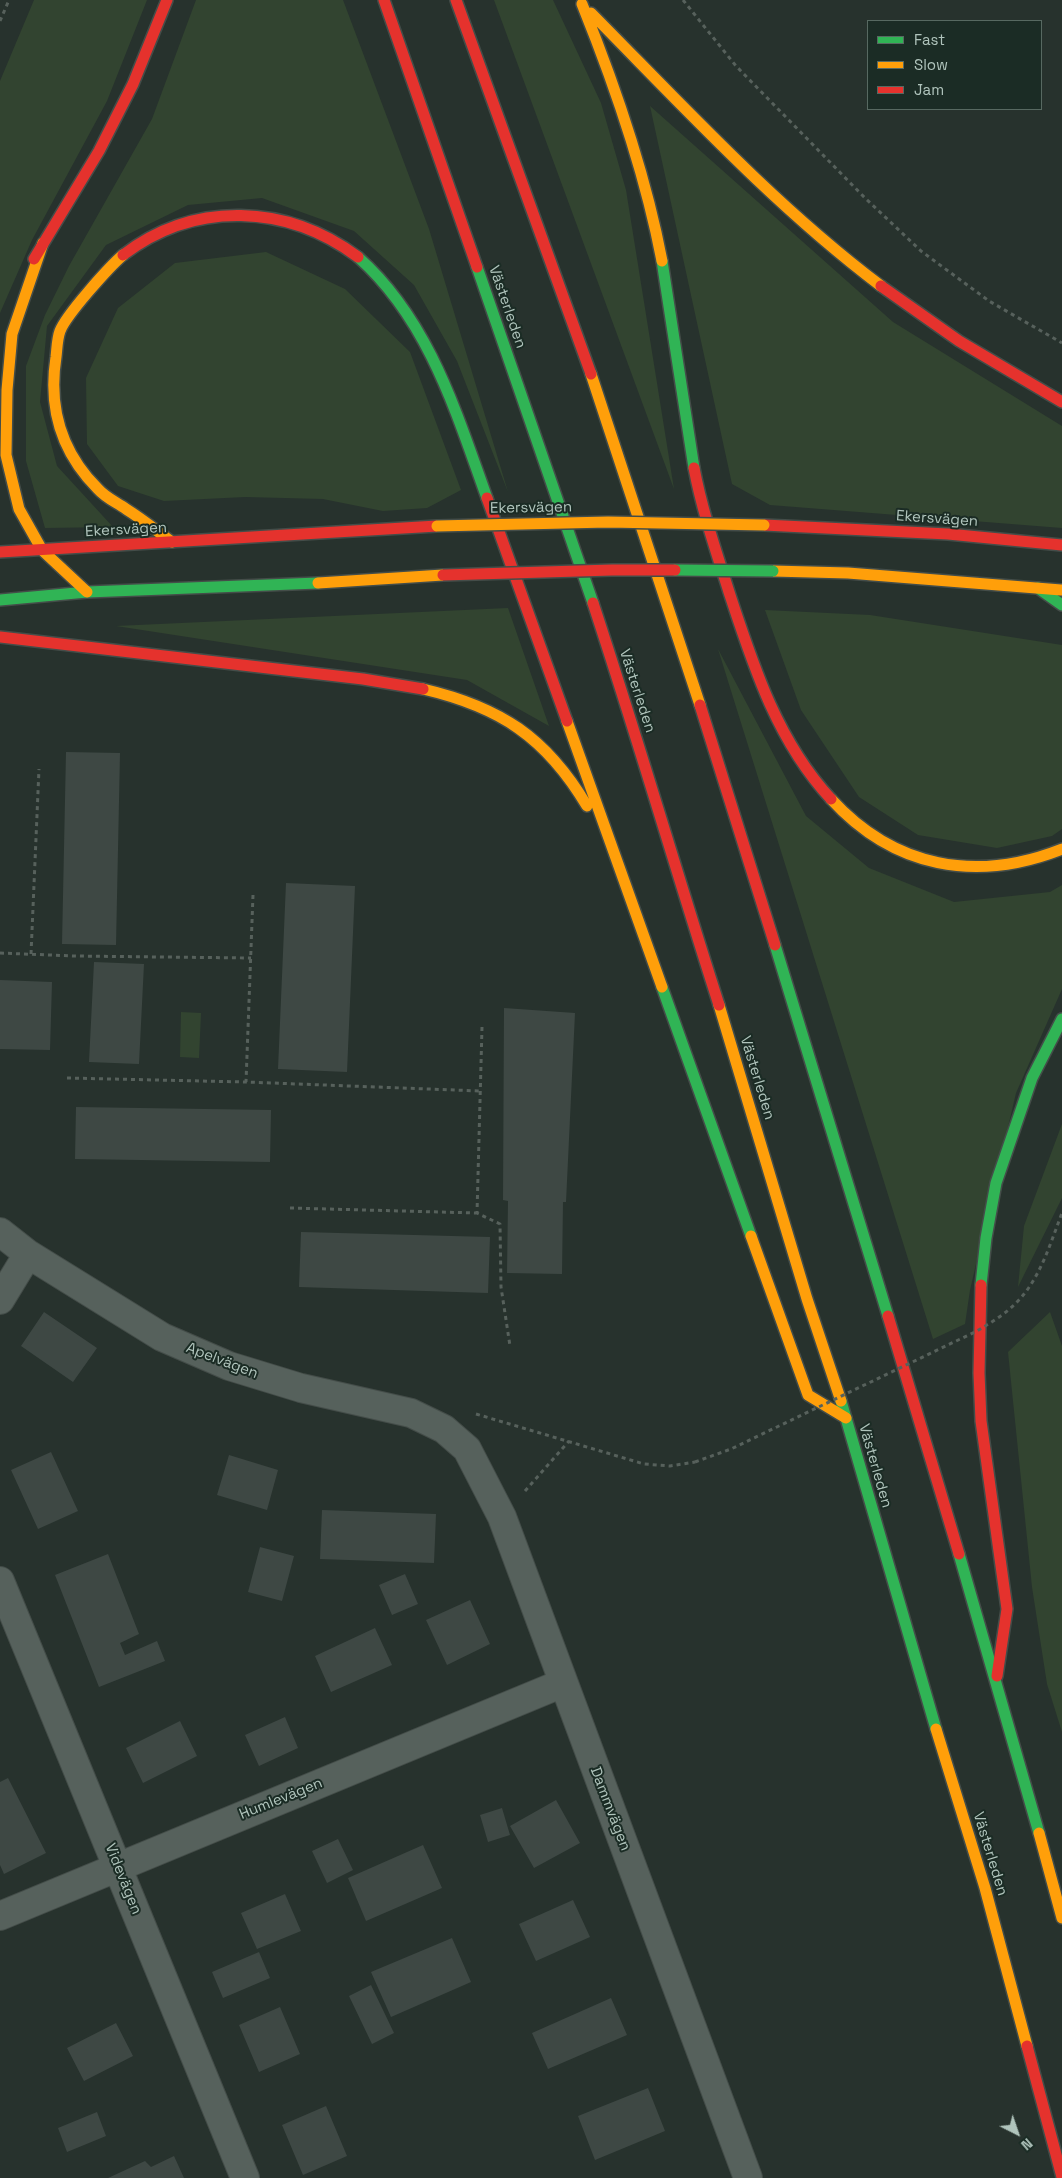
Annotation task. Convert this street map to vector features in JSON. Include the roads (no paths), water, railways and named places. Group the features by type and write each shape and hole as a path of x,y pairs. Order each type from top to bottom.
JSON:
{"main road":[{"path":"11,300 99,151 133,84 167,0"},
{"name":"Västerleden","path":"384,0 579,560 635,731 668,846 737,1061 807,1299 846,1418 929,1704 985,1888 1062,2177"},
{"path":"456,0 556,273 667,601 760,895 908,1380 1020,1762 1062,1918"},
{"path":"580,2 745,168 800,220 848,260 912,309 970,348 1062,402"},
{"path":"580,2 610,72 637,158 653,219 673,321 699,494 753,667 774,716 795,754 819,788 841,812 866,833 894,849 924,861 955,867 986,868 1016,865 1045,857 1062,849"},
{"path":"172,542 106,497 73,459 60,429 54,403 52,373 60,330 106,272 126,253 149,238 175,226 202,218 231,215 278,219 314,230 340,244 363,262 389,288 417,329 444,380 573,734 613,853 808,1395 846,1418"},
{"path":"43,243 12,334 7,390 6,455 20,509 42,550 87,592"},
{"name":"Ekersvägen","path":"0,552 436,526 608,522 764,525 948,534 1062,545"},
{"path":"0,600 87,592 271,586 443,576 612,570 773,571 858,574 1062,590"},
{"path":"1038,588 1062,605"},
{"path":"0,637 369,680 457,698 492,711 524,732 554,758 580,793 613,853"},
{"path":"996,1684 1006,1610 981,1420 979,1373 981,1281 986,1238 996,1183 1032,1078 1062,1019"}],"street":[{"name":"Apelvägen","path":"0,1232 28,1254 162,1337 229,1366 282,1382 411,1413 444,1429 462,1444"},
{"path":"0,1300 28,1254"},
{"name":"Dammvägen","path":"462,1444 467,1449 484,1479 502,1517 748,2178"},
{"name":"Videvägen","path":"0,1581 246,2178"},
{"name":"Humlevägen","path":"0,1916 563,1683"}]}
